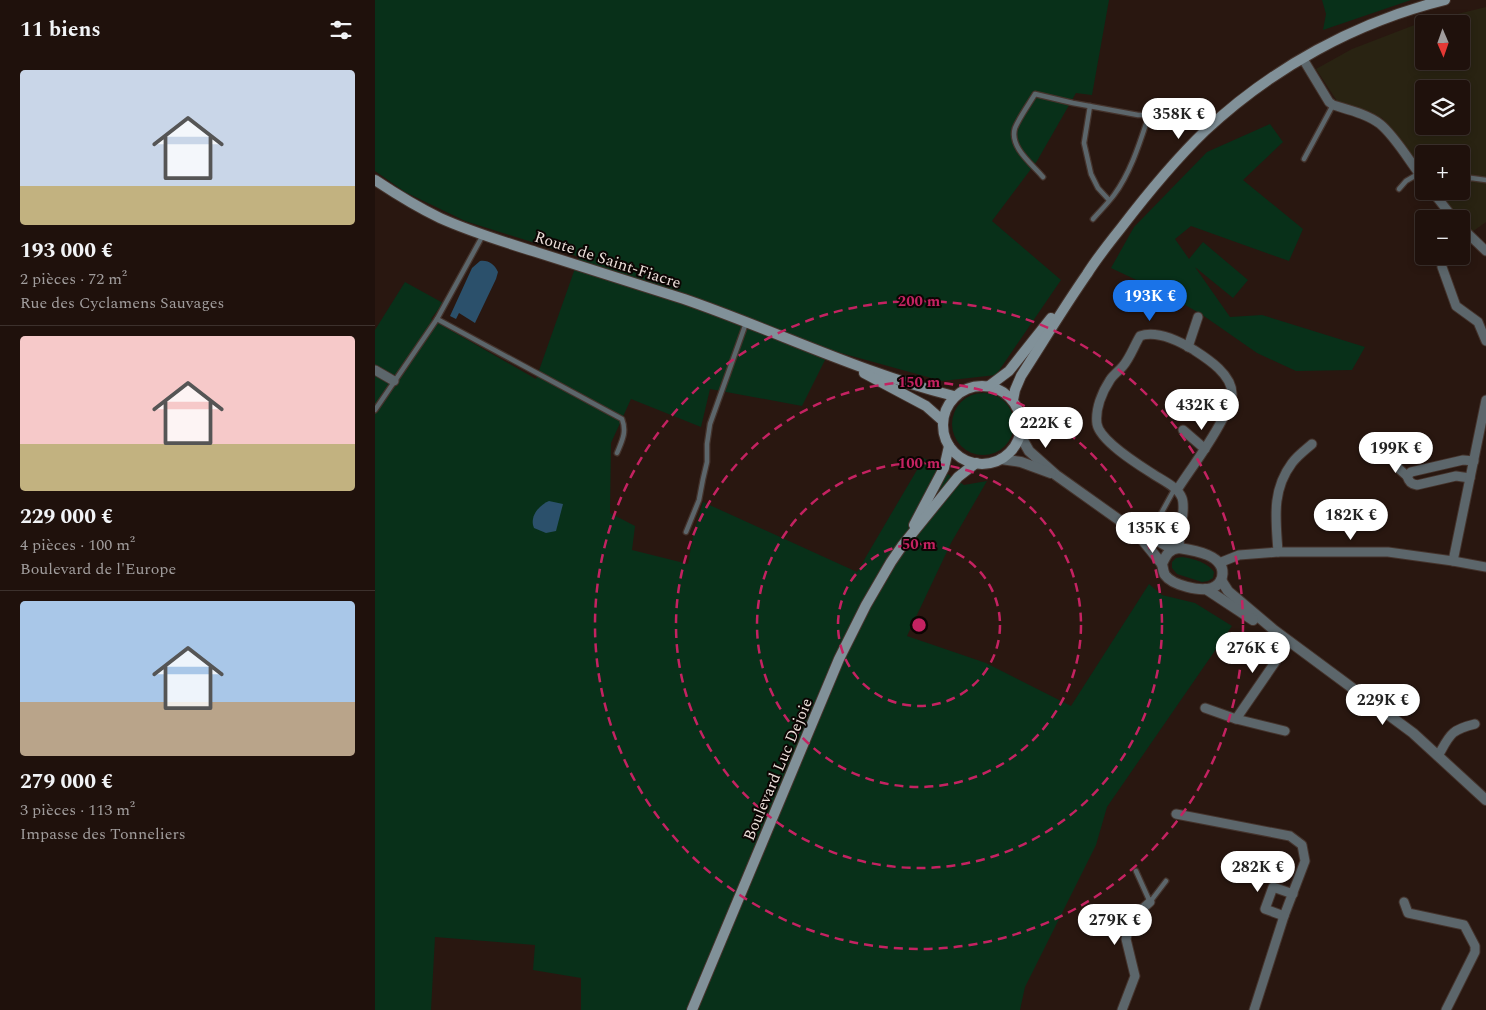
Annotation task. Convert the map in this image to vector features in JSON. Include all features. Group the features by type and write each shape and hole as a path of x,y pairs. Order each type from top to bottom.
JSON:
{"main road":[{"path":"989,386 1009,371 1087,274 1145,196 1205,131 1271,79 1346,34 1425,5 1445,0"},
{"name":"Route de Saint-Fiacre","path":"375,180 413,204 440,218 483,235 684,299 747,322 836,359 954,396"},
{"path":"1013,400 1021,376 1087,274"},
{"name":"Route de Saint-Fiacre","path":"836,359 926,406 943,421"},
{"path":"989,386 1000,390 1013,400 1020,416 1020,435 1012,450 1001,459 989,463 976,463 965,460 957,455 949,446 944,436 944,413 954,396 971,387 989,386"},
{"name":"Boulevard Luc Dejoie","path":"903,546 944,468 949,446"},
{"name":"Boulevard Luc Dejoie","path":"692,1010 839,659 866,605 891,562 903,546 958,477 976,463"}],"street":[{"path":"1303,59 1329,102 1364,115 1380,124 1415,169"},
{"path":"1440,201 1447,210"},
{"path":"1470,236 1486,251"},
{"path":"1442,267 1456,306 1478,322 1486,341"},
{"path":"1188,347 1198,317"},
{"path":"1176,489 1205,450 1221,424 1232,395 1226,376 1208,360 1169,338 1147,334 1140,336 1124,365 1110,380 1101,398 1097,415 1097,426 1107,439 1126,456 1176,489 1182,498 1183,505 1176,548"},
{"path":"375,370 394,381"},
{"path":"1453,560 1486,400"},
{"path":"1183,430 1205,450"},
{"path":"1020,435 1029,451 1056,475 1136,532 1162,564 1165,575 1171,581 1183,586 1206,589 1216,586 1221,580 1223,570 1214,559 1199,552 1176,548 1136,532"},
{"path":"1392,440 1398,468 1407,476 1412,485 1455,476 1470,478"},
{"path":"1278,552 1276,503 1279,485 1292,462 1311,444"},
{"path":"1001,459 1021,462 1056,475"},
{"path":"1407,476 1411,472 1463,460 1474,461"},
{"path":"1162,564 1169,552 1176,548"},
{"path":"1219,563 1239,555 1278,552 1395,553 1453,560 1486,567"},
{"path":"1221,580 1228,591 1274,630 1408,730 1486,800"},
{"path":"1206,589 1262,626 1274,630"},
{"path":"1236,719 1289,642"},
{"path":"1205,708 1236,719 1285,731"},
{"path":"1438,756 1450,734 1457,729 1475,724"},
{"path":"1176,814 1290,836 1302,844 1305,861 1284,916 1255,1010"},
{"path":"1284,916 1265,909 1273,887 1293,894"},
{"path":"1122,1010 1135,976 1125,939 1131,919 1150,902"},
{"path":"1404,902 1408,913 1464,925 1475,946 1475,952 1446,1010"}],"lane":[{"path":"1043,176 1021,152 1015,142 1015,129 1035,94 1090,106 1149,115 1185,114 1205,131"},
{"path":"1304,159 1333,105"},
{"path":"1090,106 1085,143 1091,174 1098,188 1109,200"},
{"path":"1093,219 1120,185 1133,159 1149,115"},
{"path":"1470,178 1486,180"},
{"path":"1399,189 1406,181 1415,179"},
{"path":"375,410 437,319 483,235"},
{"path":"437,319 622,419 625,426 624,435 617,453"},
{"path":"686,532 699,500 707,462 710,424 747,322"},
{"path":"1157,521 1176,489"},
{"path":"1136,871 1150,902 1166,881"}],"shaded area":[{"path":"1486,7 1486,222 1472,232 1470,230 1470,210 1452,210 1444,200 1470,200 1470,145 1415,145 1415,161 1382,118 1337,101 1316,69 1352,49 1415,25 1415,70 1470,70 1470,15 1454,15"}],"green space":[{"path":"375,0 1109,0 1092,95 1076,93 1037,161 992,221 1061,280 996,375 942,381 830,350 802,406 710,389 701,427 631,399 611,443 610,513 635,526 632,550 688,564 693,536 703,502 857,572 924,458 964,485 987,481 951,543 907,636 986,663 1071,706 1149,584 1162,595 1195,603 1232,626 1107,807 1096,845 1025,987 1020,1010 581,1010 581,978 533,970 535,945 435,937 431,1010 375,1010 375,330 405,282 443,303 431,319 536,379 579,257 465,221 405,192 375,171"},
{"path":"1322,0 1411,0 1323,30 1326,14"},
{"path":"1270,124 1283,142 1243,180 1303,229 1289,261 1191,226 1175,239 1189,259 1203,242 1248,280 1233,298 1195,267 1230,317 1262,315 1365,347 1352,370 1296,371 1257,353 1201,314 1162,292 1111,268 1134,227 1207,152"},
{"path":"983,393 1000,398 1005,402 1009,407 1014,424 1009,441 1005,446 1000,450 983,455 966,450 961,446 957,441 952,424 957,407 961,402 966,398"},
{"path":"1182,557 1204,563 1214,572 1213,578 1202,582 1177,574 1172,568 1172,562 1176,558"}],"water":[{"path":"480,261 489,262 495,267 498,272 496,279 475,323 459,313 456,319 450,316 472,268"},
{"path":"549,501 563,504 556,531 546,533 534,528 533,520 539,508"}]}
